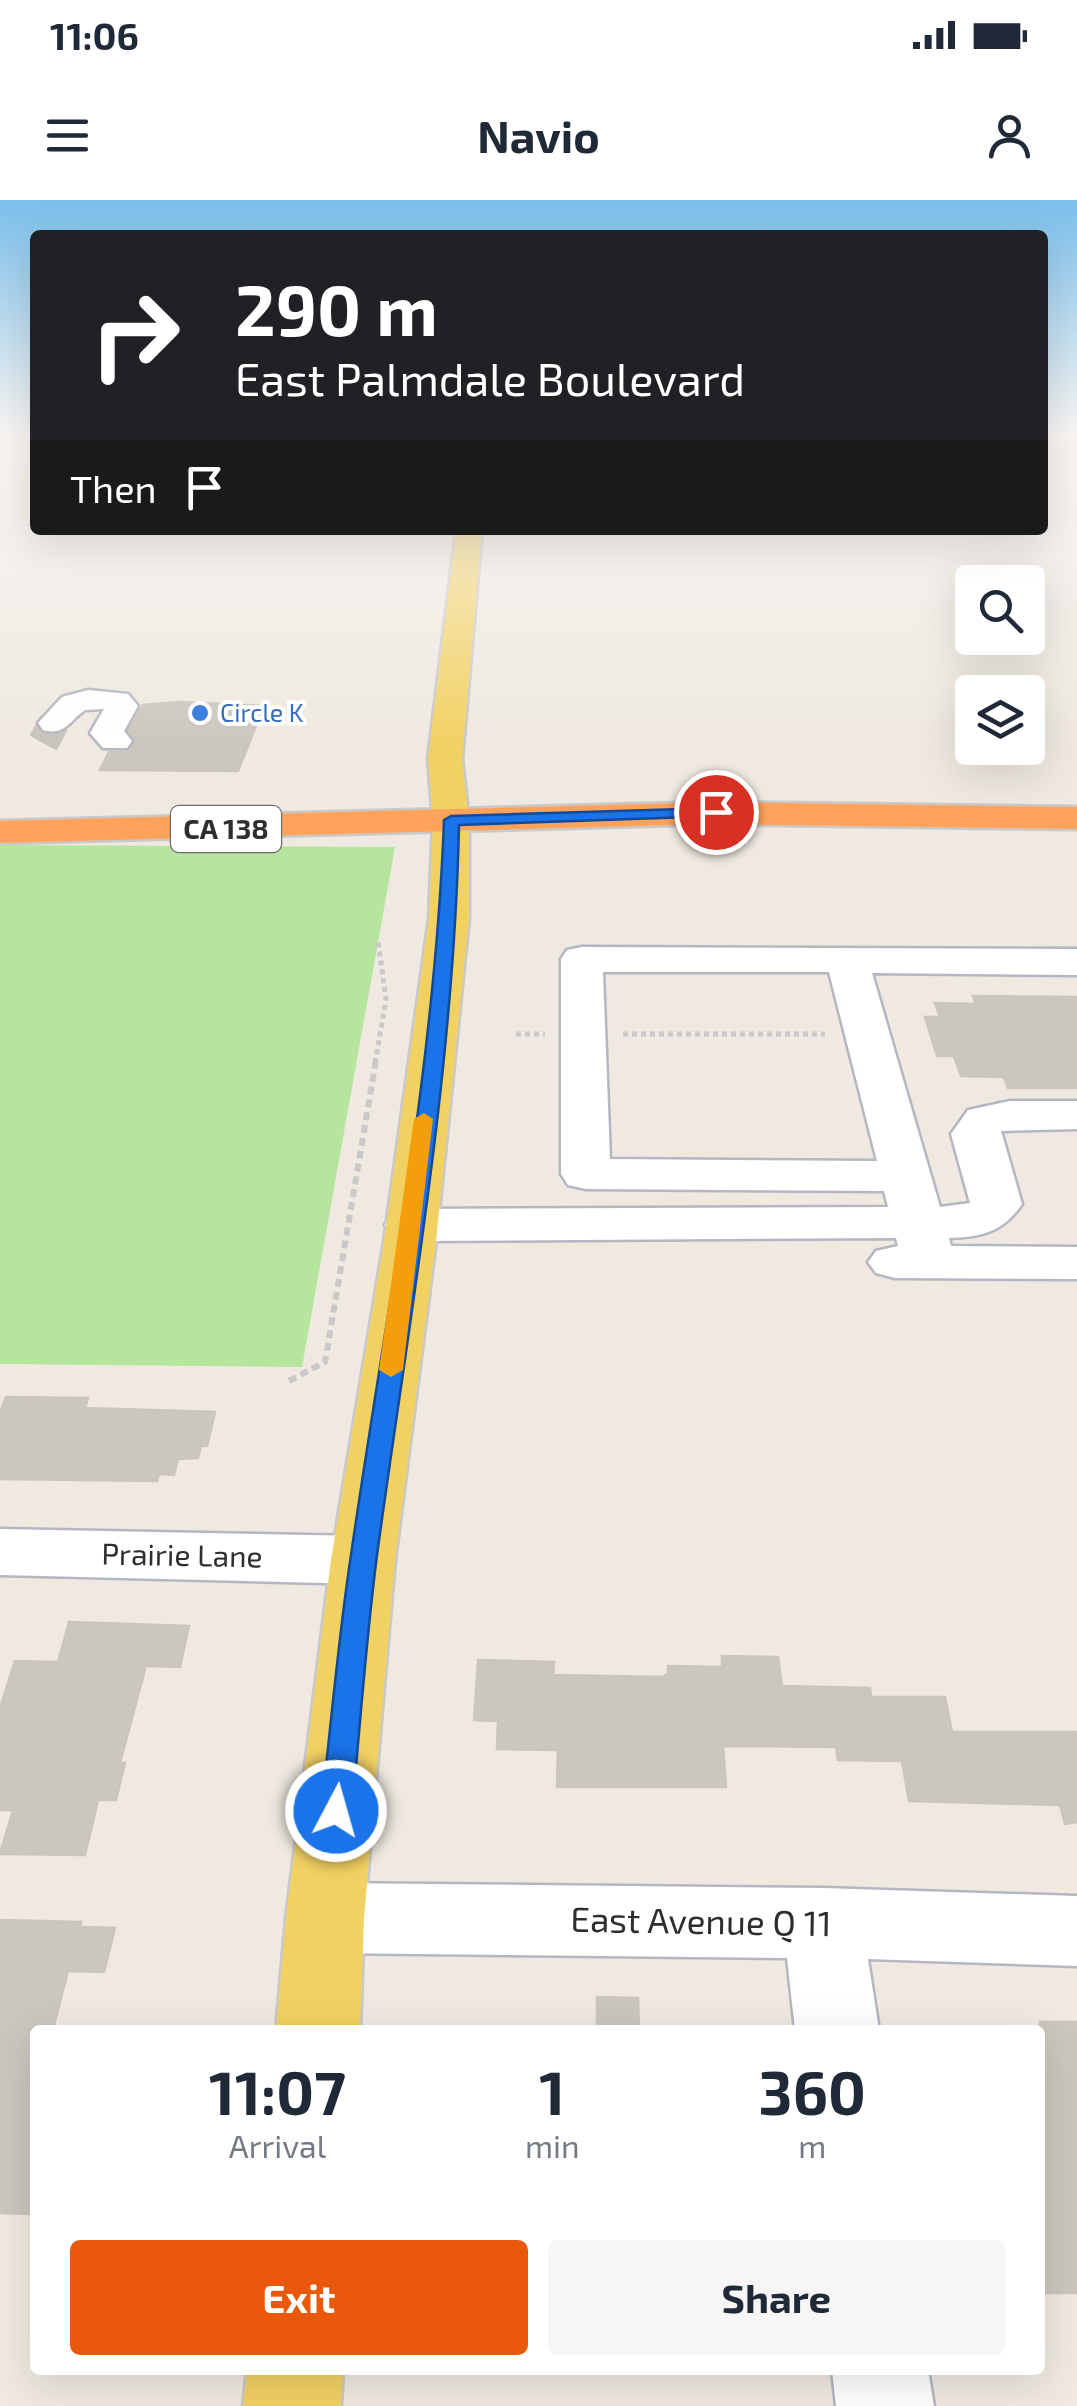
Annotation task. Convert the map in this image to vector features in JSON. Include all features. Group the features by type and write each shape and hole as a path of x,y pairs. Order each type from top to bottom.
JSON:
{"highway":[{"name":"CA 138","path":"0,832 716,812 1077,818"}],"main road":[{"path":"318,2025 325,1918 363,1560 409,1243 449,918 451,820 445,760 469,537"},
{"path":"292,2406 295,2375"}],"street":[{"path":"55,740 66,705 75,700 117,701 122,706 106,732 114,741"},
{"path":"904,1176 586,1174 582,958 1077,962"},
{"path":"847,960 923,1244"},
{"path":"923,1244 965,1222 986,1216 996,1204 975,1134 985,1120 1010,1115 1077,1116"},
{"path":"409,1243 923,1244 1077,1262"},
{"name":"Prairie Lane","path":"0,1552 363,1560"},
{"name":"East Avenue Q 11","path":"325,1918 823,1922 1077,1931"},
{"path":"823,1922 836,2025"},
{"path":"881,2375 885,2406"}],"path":[{"path":"289,1381 324,1362 386,1000 378,940"},
{"path":"516,1034 866,1034"}],"green space":[{"path":"0,845 395,847 302,1367 0,1364"}],"building":[{"path":"180,702 264,706 238,771 100,770 109,752 127,752 135,743 128,731 143,705"},
{"path":"973,996 1077,997 1077,1088 1008,1088 1004,1077 961,1076 954,1056 937,1056 925,1017 940,1017 935,1003 976,1004"},
{"path":"6,1397 88,1398 85,1408 215,1412 207,1446 201,1446 198,1458 178,1459 174,1475 159,1474 157,1481 0,1479 0,1412"},
{"path":"69,1622 189,1626 180,1667 146,1666 120,1763 125,1763 116,1800 98,1800 85,1855 0,1854 13,1810 0,1810 0,1708 15,1661 58,1662"},
{"path":"722,1656 778,1657 782,1686 870,1688 871,1697 945,1697 952,1732 1077,1732 1077,1822 1065,1824 1060,1805 909,1801 902,1761 838,1760 836,1747 723,1746 726,1787 557,1787 558,1750 497,1749 498,1721 474,1720 478,1660 554,1662 553,1675 663,1677 668,1666 722,1667"},
{"path":"0,1920 81,1922 80,1927 115,1928 104,1972 68,1971 54,2025 30,2025 30,2214 0,2213"},
{"path":"597,1997 638,1998 639,2025 597,2025"},
{"path":"1077,2022 1077,2293 1045,2293 1045,2025 1040,2025"}],"tunnel":[{"path":"43,743 54,723"}],"slow traffic":[{"path":"391,1370 424,1119"}],"place":[{"name":"Circle K","path":"200,713"}],"route":[{"path":"336,1811 363,1560 410,1241 449,918 451,820 716,812"}]}
